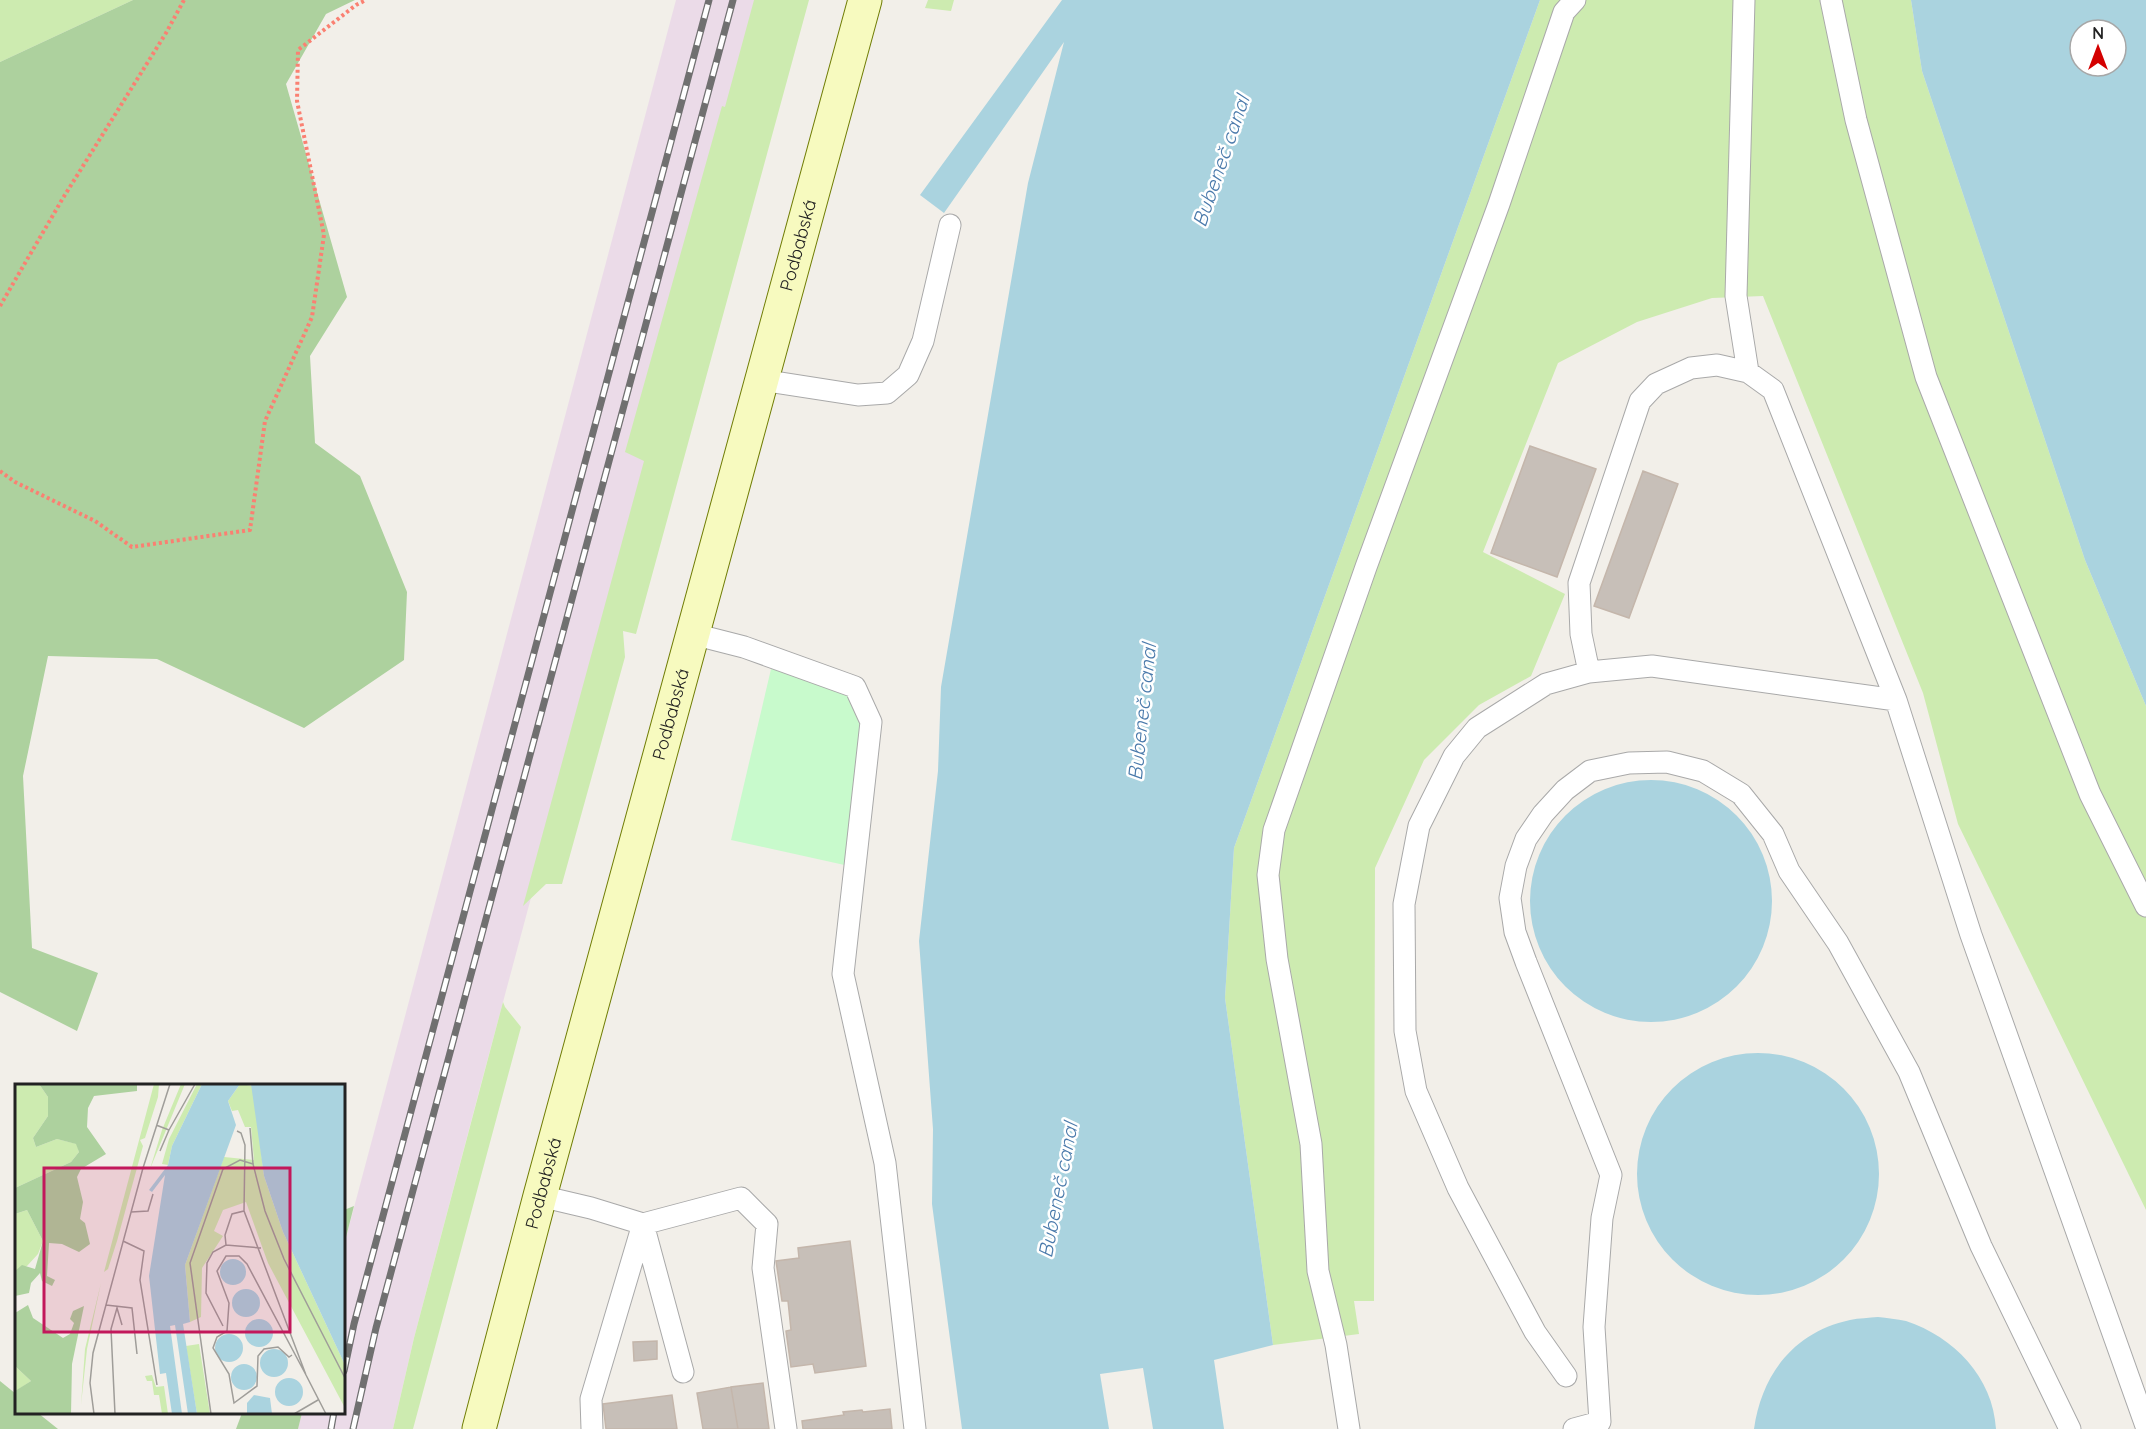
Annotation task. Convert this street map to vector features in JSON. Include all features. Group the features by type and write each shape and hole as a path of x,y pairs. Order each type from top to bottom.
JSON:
{"main road":[{"name":"Podbabská","path":"479,1429 540,1196 865,0"}],"lane":[{"path":"1349,1429 1336,1345 1318,1271 1311,1144 1277,959 1268,875 1274,830 1366,567 1499,204 1564,12 1575,0"},
{"path":"1744,0 1736,296 1748,372"},
{"path":"1832,0 1856,120 1926,377 2090,794 2146,906"},
{"path":"762,380 858,395 887,393 908,375 923,341 950,225"},
{"path":"1589,672 1581,634 1579,583 1640,401 1656,384 1691,368 1717,365 1748,372 1773,390 1896,700 1971,936 2146,1426"},
{"path":"693,634 744,647 855,687 871,722 843,975 885,1163 915,1429"},
{"path":"1566,1376 1535,1332 1458,1188 1416,1092 1405,1031 1404,904 1419,826 1454,756 1477,728 1546,684 1589,672 1652,666 1896,700"},
{"path":"1574,1429 1600,1422 1594,1327 1602,1218 1611,1175 1515,932 1510,898 1516,866 1526,839 1543,814 1565,790 1590,771 1629,763 1667,762 1703,771 1741,794 1773,834 1789,871 1838,943 1909,1072 1981,1246 2070,1429"},
{"path":"540,1196 643,1224 741,1198 767,1224 763,1268 786,1429"},
{"path":"643,1224 683,1371"},
{"path":"592,1429 591,1399 643,1224"}],"path":[{"path":"0,306 184,0"},
{"path":"0,471 15,482 95,521 132,547 250,530 265,421 312,317 324,235 297,100 298,50 356,5 366,0"}],"shaded area":[{"path":"676,0 772,0 481,1084 414,1338 393,1429 298,1429 302,1414 345,1414 345,1241"}],"green space":[{"path":"0,0 133,0 0,62"},
{"path":"133,0 355,0 326,14 286,84 347,297 310,356 315,443 360,476 407,592 404,660 304,728 157,659 48,656 23,776 32,948 98,973 77,1031 0,992 0,62"},
{"path":"754,0 809,0 636,634 623,631 625,657 562,884 546,884 523,906 644,461 625,452"},
{"path":"928,0 954,0 951,11 925,8"},
{"path":"1540,0 1911,0 1922,71 2085,560 2146,706 2146,1210 1958,824 1923,693 1763,296 1712,298 1637,322 1558,363 1483,552 1565,594 1531,676 1479,705 1424,760 1375,868 1374,1301 1354,1301 1359,1334 1273,1345 1225,998 1234,848"},
{"path":"771,669 856,687 871,701 849,866 731,840"},
{"path":"503,1002 521,1027 413,1429 393,1429 414,1338"},
{"path":"354,1206 345,1241 345,1210"},
{"path":"0,1381 15,1393 15,1414 39,1414 58,1429 0,1429"},
{"path":"241,1414 302,1414 298,1429 236,1429"}],"water":[{"name":"Bubeneč canal","path":"1062,0 1540,0 1234,848 1225,998 1273,1345 1214,1360 1224,1429 1153,1429 1143,1368 1100,1374 1109,1429 962,1429 932,1204 933,1129 919,941 938,771 941,687 1028,183 1064,42 944,213 920,195"},
{"path":"1911,0 2146,0 2146,706 2085,560 1922,71"},
{"path":"1651,780 1675,782 1697,789 1718,800 1737,815 1752,834 1763,855 1770,877 1772,901 1770,925 1763,947 1752,968 1737,987 1718,1002 1697,1013 1675,1020 1651,1022 1627,1020 1605,1013 1584,1002 1565,987 1550,968 1539,947 1532,925 1530,901 1532,877 1539,855 1550,834 1565,815 1584,800 1605,789 1627,782"},
{"path":"1758,1053 1782,1055 1804,1062 1825,1073 1844,1088 1859,1107 1870,1128 1877,1150 1879,1174 1877,1198 1870,1220 1859,1241 1844,1260 1825,1275 1804,1286 1782,1293 1758,1295 1734,1293 1712,1286 1691,1275 1672,1260 1657,1241 1646,1220 1639,1198 1637,1174 1639,1150 1646,1128 1657,1107 1672,1088 1691,1073 1712,1062 1734,1055"},
{"path":"1878,1317 1906,1321 1924,1328 1955,1348 1979,1376 1993,1410 1996,1429 1754,1429 1764,1390 1784,1358 1797,1345 1830,1326 1853,1319"}],"building":[{"path":"1530,446 1596,469 1557,577 1491,553"},
{"path":"1643,471 1678,484 1629,618 1594,606"},
{"path":"850,1241 866,1366 815,1373 813,1364 791,1367 786,1331 791,1330 788,1301 782,1301 776,1261 799,1258 798,1248"},
{"path":"657,1341 657,1359 634,1361 633,1342"},
{"path":"763,1383 769,1429 738,1429 731,1387"},
{"path":"731,1387 738,1429 703,1429 697,1393"},
{"path":"672,1395 677,1429 606,1429 603,1404"},
{"path":"890,1409 892,1429 803,1429 802,1421 844,1415 843,1412"}],"railway":[{"path":"345,1366 354,1324 709,0"},
{"path":"353,1429 376,1328 733,0"},
{"path":"331,1429 334,1414"}]}
